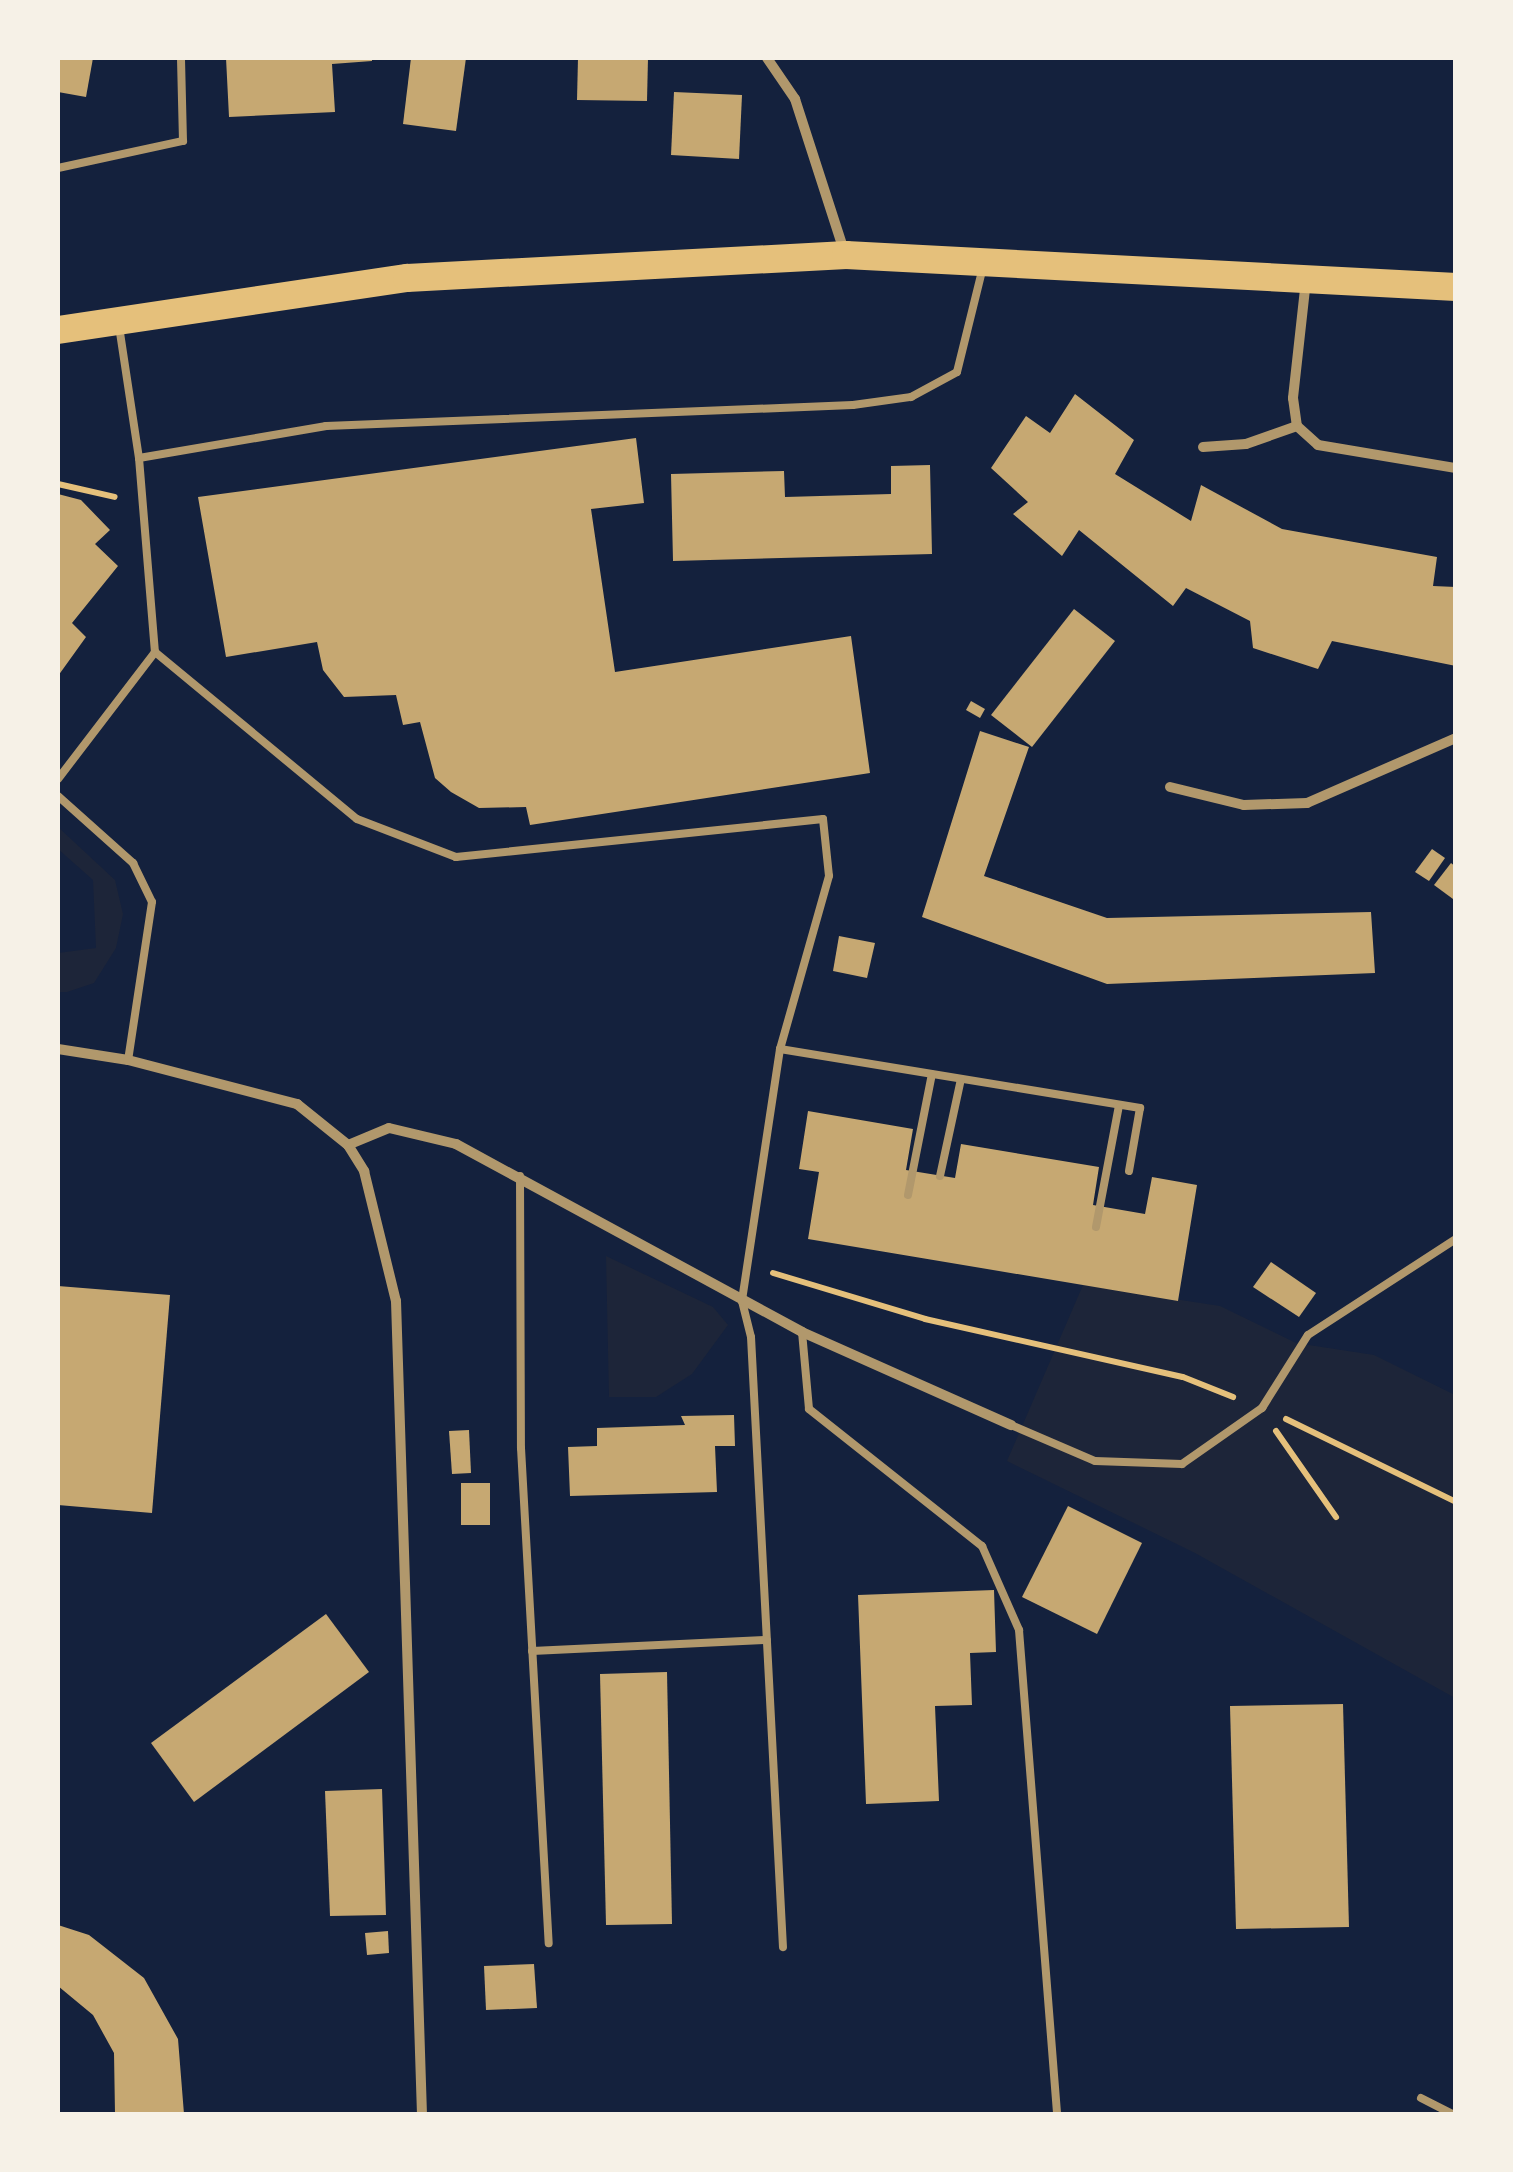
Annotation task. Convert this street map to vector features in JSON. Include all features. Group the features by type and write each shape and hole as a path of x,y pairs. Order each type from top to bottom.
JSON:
{"highway":[{"path":"58,330 117,317 406,278 846,255 1456,287"}],"street":[{"path":"766,58 795,99 846,255"},
{"path":"1306,279 1293,398 1297,426 1318,445 1456,468"},
{"path":"1202,447 1246,444 1297,426"},
{"path":"1170,787 1244,805 1307,802 1456,738"},
{"path":"58,1050 128,1060 297,1104 348,1144 364,1171 396,1301 422,2114"},
{"path":"348,1144 390,1128 456,1144 802,1332 1010,1425"}],"lane":[{"path":"58,168 183,141 181,58"},
{"path":"139,458 326,426 853,405 911,396 956,372 984,262"},
{"path":"58,779 155,652 139,458 117,317"},
{"path":"155,652 357,819 435,852 456,857 823,818 828,876 780,1049 744,1258 742,1300 751,1337 782,1946"},
{"path":"58,796 133,862 152,902 128,1060"},
{"path":"780,1049 1140,1108 1130,1171"},
{"path":"908,1195 932,1074"},
{"path":"940,1176 961,1078"},
{"path":"1096,1226 1119,1105"},
{"path":"520,1176 521,1448 549,1943"},
{"path":"1010,1425 1095,1461 1182,1464 1262,1408 1308,1335 1456,1239"},
{"path":"802,1332 810,1409 982,1546 1019,1630 1057,2114"},
{"path":"532,1651 767,1640"},
{"path":"1421,2098 1453,2114"}],"path":[{"path":"58,484 142,503"},
{"path":"744,1258 790,1282 1183,1377 1262,1408 1456,1502"},
{"path":"1262,1408 1310,1488 1336,1517"}],"shaded area":[{"path":"58,827 115,880 123,914 116,948 94,983 67,992 58,992 58,953 96,948 93,880 58,849"},
{"path":"606,1256 713,1307 728,1325 692,1374 656,1397 609,1397"},
{"path":"1083,1285 1220,1306 1296,1343 1374,1355 1455,1395 1455,1698 1195,1553 1007,1461"}],"building":[{"path":"58,58 93,58 86,97 58,92"},
{"path":"226,58 372,61 332,64 335,112 229,117"},
{"path":"411,58 466,58 456,131 403,124"},
{"path":"578,58 648,58 647,101 577,100"},
{"path":"674,92 742,95 739,159 671,155"},
{"path":"1075,394 1134,440 1115,474 1191,521 1201,485 1282,529 1437,557 1433,586 1456,587 1456,666 1332,641 1318,669 1253,648 1250,621 1186,588 1173,606 1079,530 1062,556 1013,514 1028,502 991,468 1026,416 1050,433"},
{"path":"636,438 644,503 591,509 615,672 851,636 870,773 530,825 526,807 479,808 451,792 435,778 420,722 403,725 396,695 344,697 323,670 317,642 226,657 198,497"},
{"path":"930,465 932,554 673,561 671,474 784,471 785,497 891,494 891,466"},
{"path":"58,494 81,500 110,530 95,544 118,566 72,623 86,637 58,676"},
{"path":"1074,609 1115,641 1032,747 991,715"},
{"path":"971,701 985,709 980,718 966,710"},
{"path":"980,731 1029,747 984,876 1107,918 1371,912 1375,973 1107,984 922,917"},
{"path":"1432,849 1445,858 1429,881 1415,872"},
{"path":"1451,863 1456,867 1453,899 1434,885"},
{"path":"839,936 875,943 867,978 833,971"},
{"path":"808,1111 913,1129 906,1170 955,1178 961,1144 1099,1167 1093,1205 1145,1214 1152,1177 1197,1185 1178,1301 808,1239 819,1172 799,1169"},
{"path":"1271,1262 1316,1293 1299,1317 1253,1287"},
{"path":"58,1286 170,1295 152,1513 58,1505"},
{"path":"734,1415 735,1446 715,1446 717,1492 570,1496 568,1447 597,1446 597,1428 685,1425 681,1416"},
{"path":"469,1430 471,1473 452,1474 449,1431"},
{"path":"461,1483 490,1483 490,1525 461,1525"},
{"path":"1068,1506 1142,1543 1097,1634 1022,1597"},
{"path":"994,1590 996,1652 970,1653 972,1705 935,1706 939,1801 866,1804 858,1595"},
{"path":"326,1614 369,1672 194,1802 151,1743"},
{"path":"667,1672 672,1924 606,1925 600,1674"},
{"path":"1343,1704 1349,1927 1236,1929 1230,1706"},
{"path":"382,1789 386,1915 330,1916 325,1791"},
{"path":"58,1925 89,1935 144,1978 178,2039 184,2114 115,2114 114,2053 93,2015 58,1986"},
{"path":"388,1931 389,1953 367,1955 365,1933"},
{"path":"534,1964 537,2008 486,2010 484,1966"}]}
